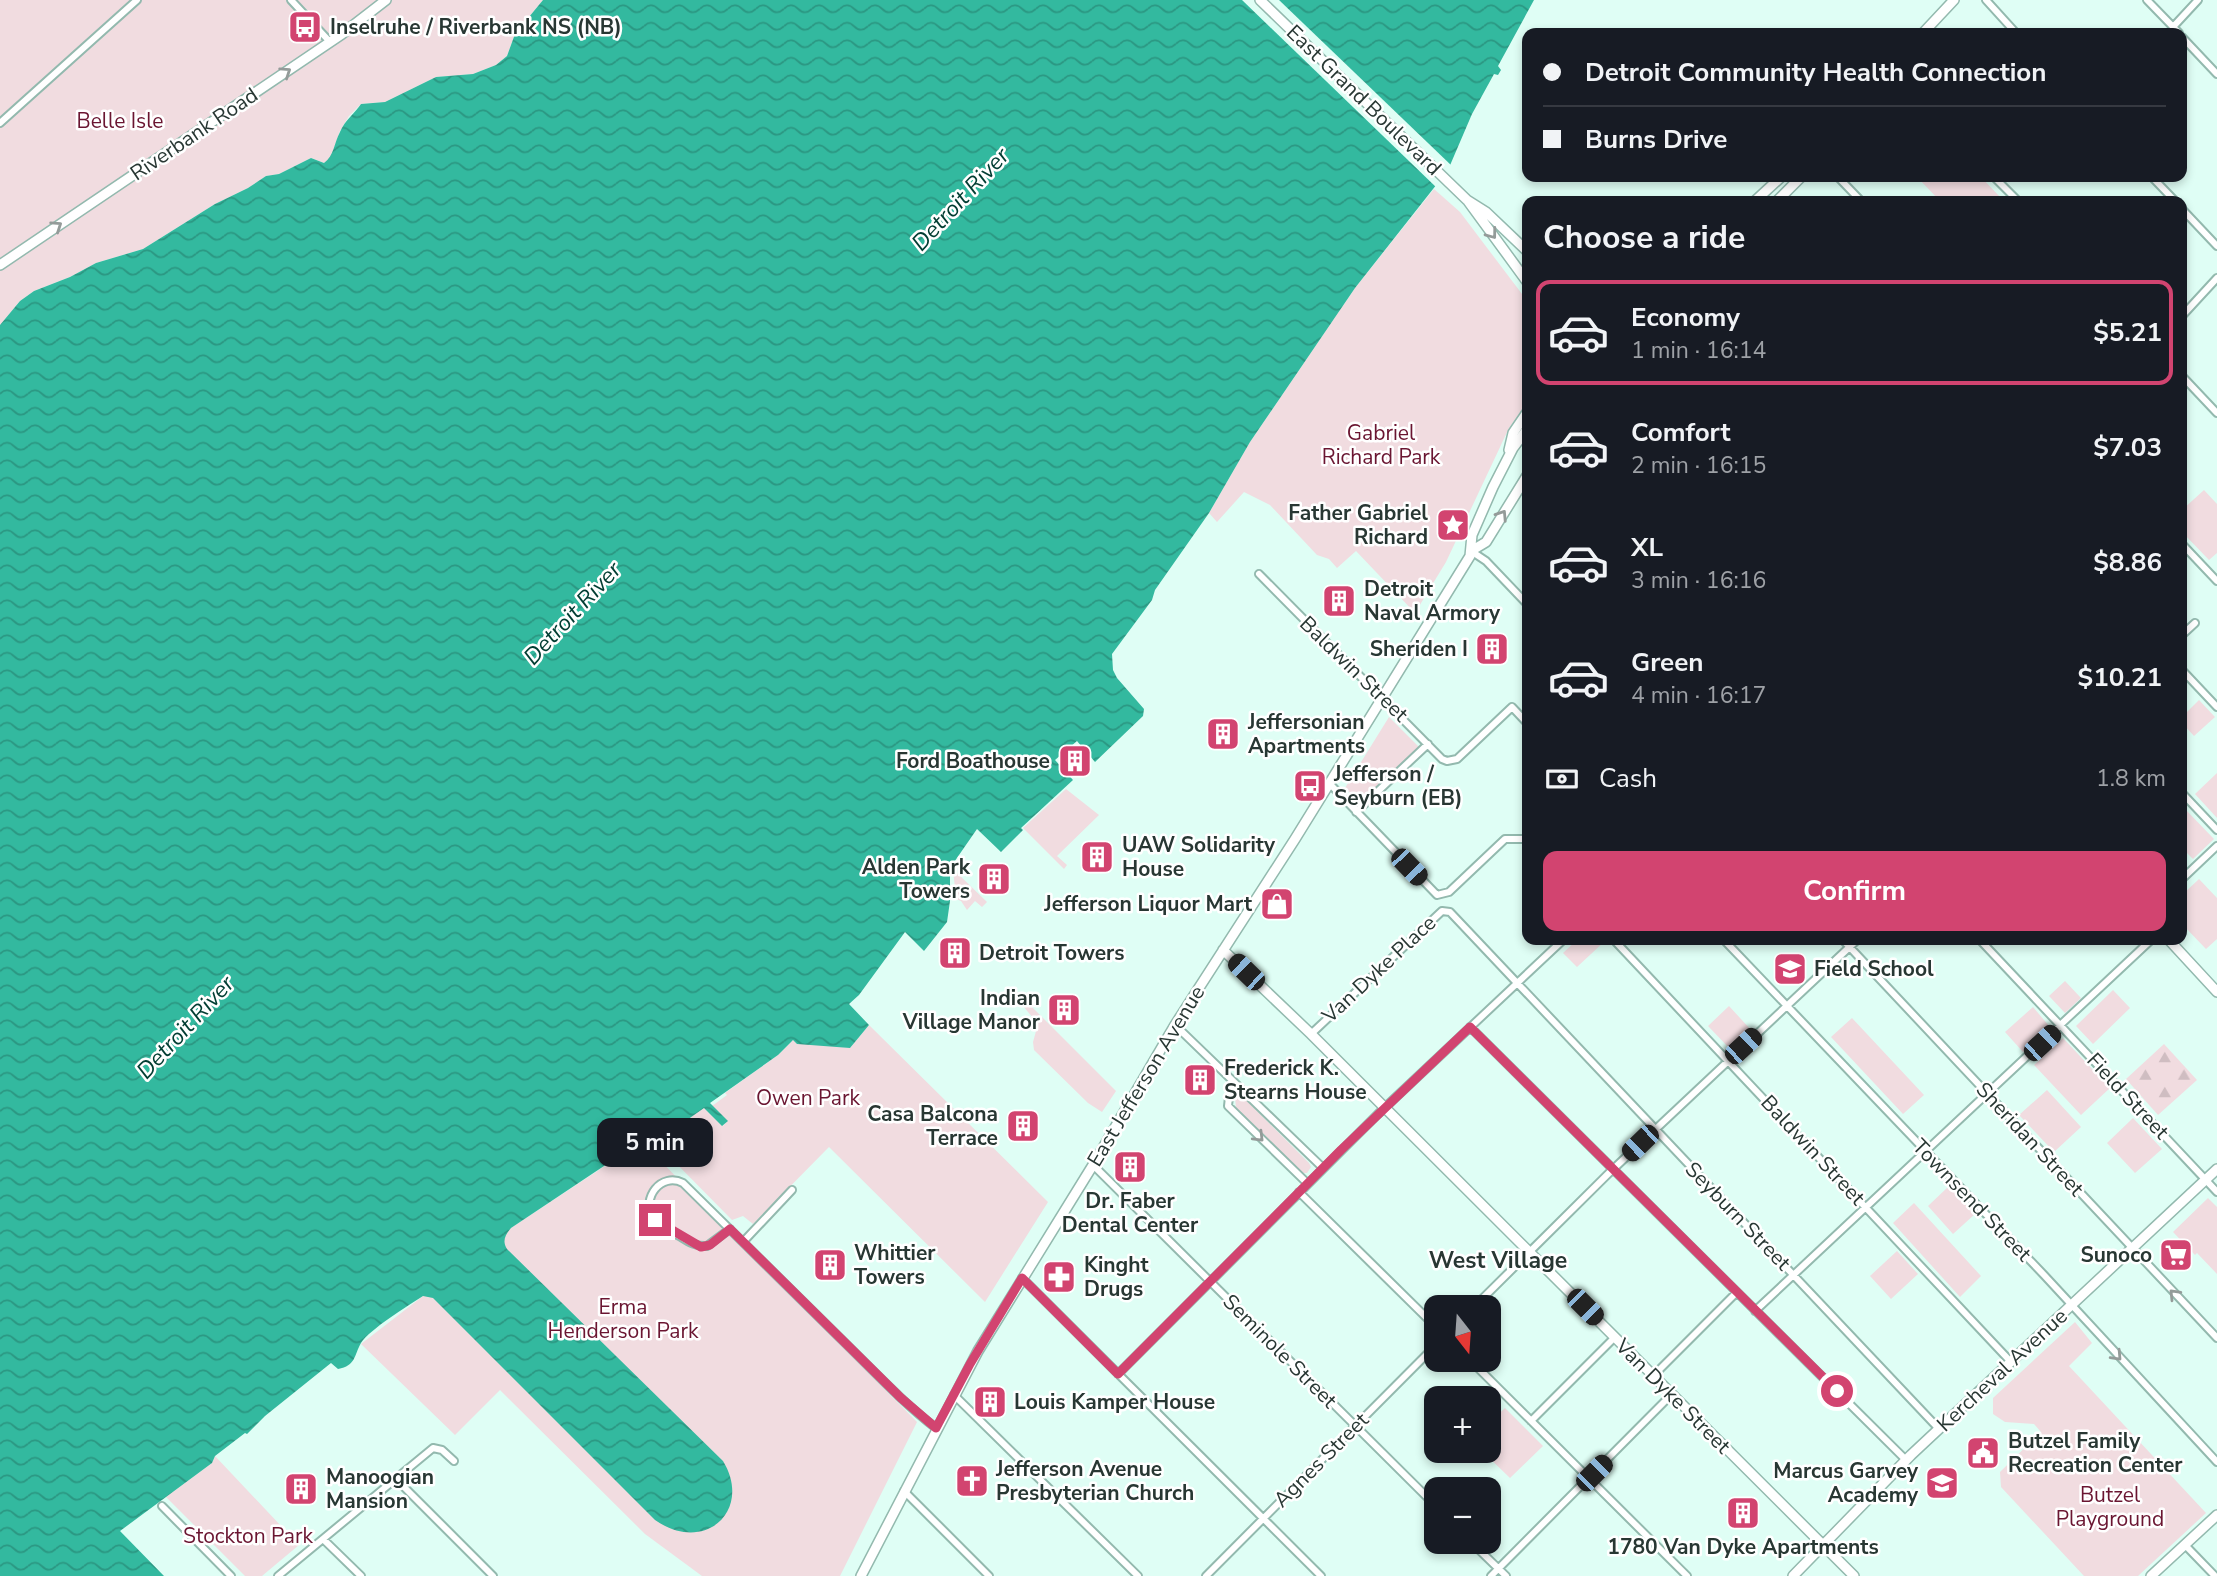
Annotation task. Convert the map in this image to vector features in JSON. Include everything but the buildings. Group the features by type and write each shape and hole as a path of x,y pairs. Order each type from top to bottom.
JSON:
{"main road":[{"name":"Riverbank Road","path":"0,265 330,42 386,0"},
{"name":"East Grand Boulevard","path":"1260,0 1468,200 1522,244"},
{"path":"1928,28 1953,1"},
{"path":"1760,196 1776,182"},
{"path":"1782,196 1796,182"},
{"name":"East Grand Boulevard","path":"1468,200 1522,275"},
{"path":"1506,459 1513,433 1522,420"},
{"name":"East Jefferson Avenue","path":"1471,551 1472,535 1506,459 1522,436"},
{"name":"East Jefferson Avenue","path":"861,1576 978,1350 1093,1165 1175,1025 1329,783 1471,551 1486,542 1522,484"},
{"path":"2174,945 2217,992"},
{"name":"Van Dyke Street","path":"1223,950 1311,1034 1854,1576"},
{"name":"Kercheval Avenue","path":"1793,1576 1906,1460 2217,1169"},
{"path":"2151,1576 2217,1515"}],"street":[{"path":"0,123 137,0"},
{"path":"291,0 330,42"},
{"path":"1986,0 2012,28"},
{"path":"2147,0 2173,27 2198,0"},
{"path":"2187,42 2217,74"},
{"path":"1843,182 1856,196"},
{"path":"1999,182 2013,196"},
{"path":"2157,182 2170,196"},
{"path":"2187,214 2217,246"},
{"path":"2187,311 2217,278"},
{"path":"2187,381 2217,413"},
{"path":"2187,549 2217,581"},
{"path":"1471,551 1492,566 1522,598"},
{"name":"Baldwin Street","path":"1259,574 1442,759 1450,761 1460,756 1512,707 1522,718"},
{"path":"2187,630 2195,623"},
{"path":"2187,675 2217,707"},
{"path":"1356,811 1428,744"},
{"path":"1329,783 1432,892 1440,895 1449,891 1505,839 1522,839"},
{"path":"2187,798 2217,830"},
{"path":"2187,874 2217,846"},
{"name":"Van Dyke Place","path":"1311,1034 1442,911 1450,912"},
{"name":"Seyburn Street","path":"1450,912 1939,1429"},
{"path":"1118,1374 1322,1168 1558,945"},
{"name":"Baldwin Street","path":"1619,945 2011,1362"},
{"name":"Townsend Street","path":"1729,945 2217,1462"},
{"path":"1486,1295 1612,1169 1851,945"},
{"name":"Field Street","path":"1985,945 2217,1192"},
{"path":"1755,1311 2146,945"},
{"name":"Sheridan Street","path":"1849,947 2217,1338"},
{"path":"1175,1025 1322,1168"},
{"path":"1470,1027 1906,1460"},
{"path":"1237,1085 1229,1097 1228,1106 1307,1183"},
{"name":"Seminole Street","path":"1093,1165 1424,1494"},
{"path":"730,1229 707,1247 693,1244 655,1220 650,1209 650,1197 660,1184 672,1179 679,1181 730,1229 901,1398 936,1428"},
{"path":"743,1242 792,1190"},
{"path":"1299,1192 1424,1315"},
{"path":"1022,1278 1321,1576"},
{"path":"1653,1376 1736,1293"},
{"path":"1531,1421 1615,1337"},
{"name":"Agnes Street","path":"1206,1576 1424,1357"},
{"path":"1482,1372 1687,1576"},
{"path":"1491,1576 1672,1394"},
{"path":"954,1395 1138,1576"},
{"path":"278,1576 433,1448 442,1450 454,1461"},
{"path":"396,1479 493,1576"},
{"path":"904,1491 989,1576"},
{"path":"162,1506 231,1576"},
{"path":"323,1539 361,1576"},
{"path":"2185,1545 2215,1576"},
{"path":"1483,1554 1506,1576"}],"green space":[{"name":"Belle Isle","path":"0,0 543,0 515,34 507,56 496,65 473,74 436,77 385,102 361,104 349,116 340,131 330,159 324,163 311,158 279,174 266,176 143,249 96,263 34,291 20,301 0,325"},
{"path":"1922,182 1986,182 1999,196 1935,196"},
{"name":"Gabriel Richard Park","path":"1434,189 1460,212 1522,294 1522,410 1509,428 1446,562 1415,613 1356,551 1337,568 1329,559 1317,555 1270,505 1244,492 1217,522 1209,513 1250,442 1355,288"},
{"path":"2204,490 2217,504 2217,553 2209,560 2187,537 2187,505"},
{"path":"2199,700 2215,717 2194,736 2187,728 2187,712"},
{"path":"1389,717 1419,747 1360,803 1345,788"},
{"path":"2217,773 2217,818 2195,794"},
{"path":"1066,789 1099,815 1057,856 1067,865 1064,869 1023,828"},
{"path":"2187,811 2214,839 2193,859 2187,853"},
{"path":"953,869 987,902 982,907 975,901 967,910 961,901 956,899"},
{"path":"2199,879 2217,898 2217,939 2206,949 2187,929 2187,890"},
{"path":"1572,945 1601,945 1577,967 1563,953"},
{"path":"2065,981 2081,998 2065,1013 2049,996"},
{"path":"2113,990 2130,1008 2093,1044 2076,1026"},
{"path":"1017,992 1116,1091 1102,1112 1088,1103 1034,1050 1033,1042 1038,1024 1014,995"},
{"path":"1729,1006 1752,1031 1731,1050 1708,1026"},
{"path":"2033,1007 2050,1027 2023,1052 2005,1032"},
{"path":"1852,1018 1924,1095 1903,1114 1831,1037"},
{"name":"Owen Park","path":"869,1025 1048,1202 985,1302 829,1147 753,1224 743,1216 732,1220 660,1147 663,1144 661,1141 673,1133 683,1145 676,1127 704,1108 723,1126 727,1121 712,1106 727,1095 725,1093 778,1055 793,1040 850,1048"},
{"path":"2063,1038 2110,1088 2081,1115 2034,1065"},
{"path":"2164,1044 2197,1080 2158,1115 2126,1079"},
{"path":"2047,1090 2081,1127 2054,1152 2019,1115"},
{"path":"1242,1096 1309,1163 1311,1167 1307,1173 1302,1173 1236,1108 1235,1098"},
{"path":"2133,1118 2162,1149 2135,1173 2107,1143"},
{"name":"Erma Henderson Park","path":"645,1145 917,1422 840,1576 702,1576 645,1534 500,1390 455,1435 361,1344 511,1228 611,1162 616,1167"},
{"path":"1949,1186 1975,1214 1953,1234 1928,1206"},
{"path":"2208,1198 2217,1207 2217,1274 2173,1232"},
{"path":"1914,1203 1981,1276 1960,1297 1893,1223"},
{"path":"1897,1251 1918,1274 1891,1299 1870,1276"},
{"name":"Butzel Playground","path":"2075,1322 2092,1343 2069,1366 2206,1513 2138,1576 2084,1576 2001,1487 2000,1472 2041,1432 2034,1424 2005,1422 1993,1414 1993,1398"},
{"path":"1505,1408 1543,1446 1510,1478 1494,1463 1501,1463 1501,1412"},
{"name":"Stockton Park","path":"215,1456 299,1545 262,1576 245,1576 166,1497 212,1463"}],"water":[{"name":"Detroit River","path":"543,0 1534,0 1498,66 1501,70 1498,75 1494,74 1472,114 1448,170 1355,288 1250,442 1209,513 1155,590 1152,600 1112,654 1113,670 1117,678 1144,709 1143,716 1095,762 1077,741 1055,760 1073,780 1021,828 1023,830 1001,852 977,829 950,868 947,922 924,951 905,932 859,995 849,1004 869,1025 850,1048 797,1044 793,1040 778,1055 710,1103 728,1121 722,1126 704,1108 677,1127 689,1140 684,1145 671,1132 656,1141 650,1135 642,1141 645,1145 616,1167 610,1162 511,1228 506,1236 504,1241 507,1249 723,1461 731,1479 732,1496 728,1510 719,1522 706,1530 691,1532 674,1530 655,1520 433,1298 423,1296 372,1331 348,1365 338,1369 331,1363 265,1416 247,1434 215,1456 212,1463 120,1531 164,1576 0,1576 0,325 20,301 34,291 96,263 143,249 266,176 279,174 311,158 324,163 332,153 347,120 361,104 385,102 436,77 473,74 496,65 507,56 515,34"}],"pier":[{"path":"1242,0 1279,0 1453,167 1438,189"}],"place":[{"name":"Inselruhe / Riverbank NS (NB)","path":"305,27"},
{"name":"Father Gabriel Richard","path":"1453,525"},
{"name":"Detroit Naval Armory","path":"1339,601"},
{"name":"Sheriden I","path":"1492,649"},
{"name":"Jeffersonian Apartments","path":"1223,734"},
{"name":"Ford Boathouse","path":"1075,761"},
{"name":"Jefferson / Seyburn (EB)","path":"1310,786"},
{"name":"UAW Solidarity House","path":"1097,857"},
{"name":"Alden Park Towers","path":"994,879"},
{"name":"Jefferson Liquor Mart","path":"1277,904"},
{"name":"Detroit Towers","path":"955,953"},
{"name":"Field School","path":"1790,969"},
{"name":"Indian Village Manor","path":"1064,1010"},
{"name":"Frederick K. Stearns House","path":"1200,1080"},
{"name":"Casa Balcona Terrace","path":"1023,1126"},
{"name":"Dr. Faber Dental Center","path":"1130,1167"},
{"name":"Sunoco","path":"2176,1255"},
{"name":"Whittier Towers","path":"830,1265"},
{"name":"Kinght Drugs","path":"1059,1277"},
{"name":"Louis Kamper House","path":"990,1402"},
{"name":"Butzel Family Recreation Center","path":"1983,1453"},
{"name":"Jefferson Avenue Presbyterian Church","path":"972,1481"},
{"name":"Marcus Garvey Academy","path":"1942,1483"},
{"name":"Manoogian Mansion","path":"301,1489"},
{"name":"1780 Van Dyke Apartments","path":"1743,1513"}],"district":[{"name":"West Village","path":"1498,1260"}],"route":[{"path":"655,1220 678,1236 701,1247 707,1247 730,1229 901,1398 936,1428 970,1364 1022,1278 1118,1374 1341,1150 1470,1027 1837,1391"}]}
